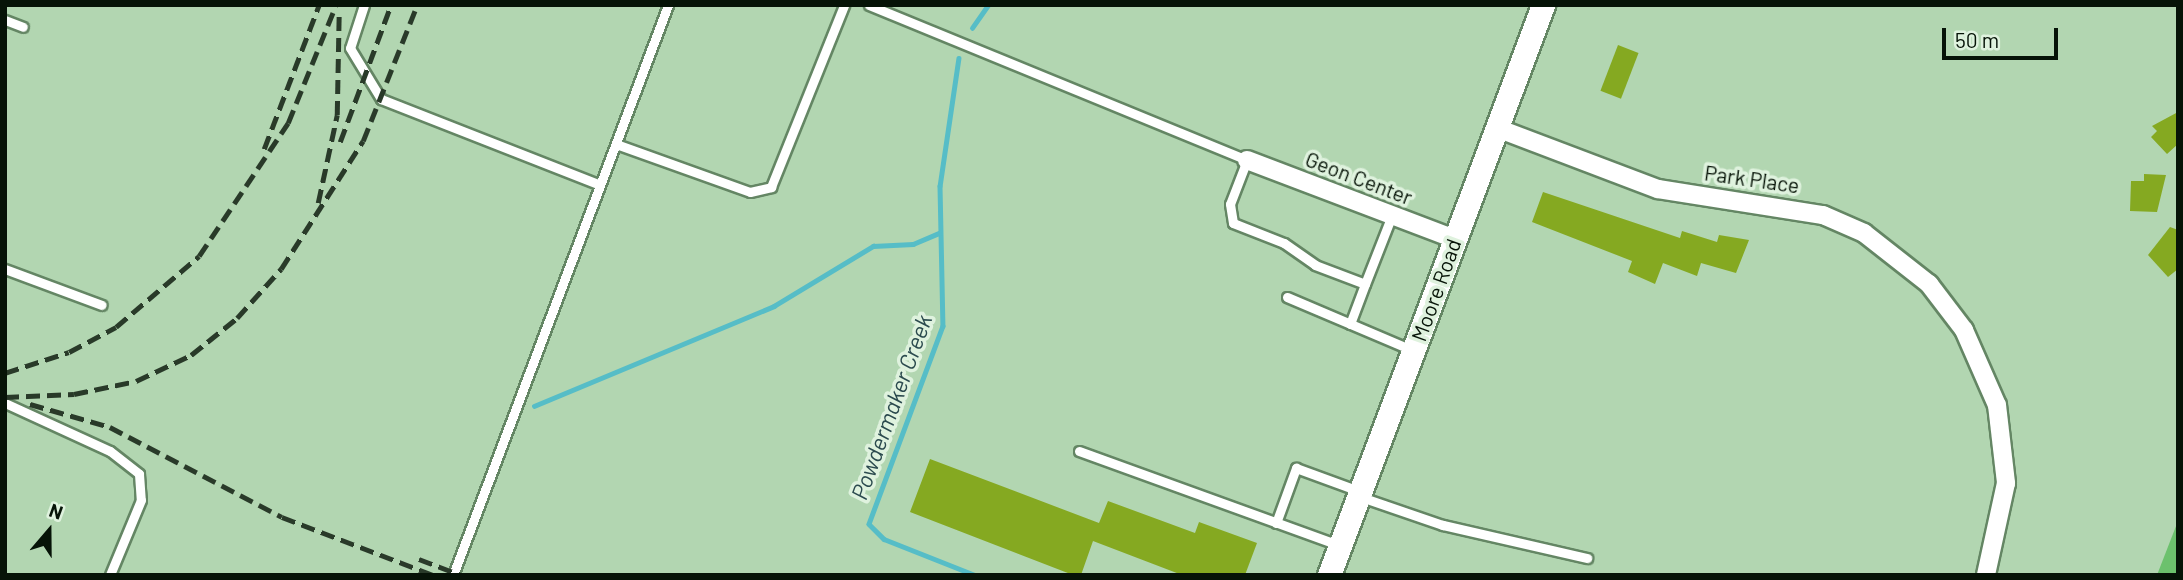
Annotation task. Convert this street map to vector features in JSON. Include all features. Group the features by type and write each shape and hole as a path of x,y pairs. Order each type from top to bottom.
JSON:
{"street":[{"name":"Moore Road","path":"1329,575 1543,5"},
{"name":"Park Place","path":"1497,128 1658,189 1823,215 1864,233 1929,284 1964,330 1997,405 2006,483 1986,575"},
{"name":"Geon Center","path":"1247,160 1455,239"}],"lane":[{"path":"363,5 350,48 381,99 600,185"},
{"path":"453,575 668,5"},
{"path":"616,144 750,192 771,187 844,5"},
{"path":"869,5 1247,160 1230,204 1233,223 1365,284"},
{"path":"5,20 23,27"},
{"path":"1350,324 1392,215"},
{"path":"5,269 102,305"},
{"path":"1287,297 1414,350"},
{"path":"5,403 110,451 139,474 141,500 110,575"},
{"path":"1079,451 1340,546"},
{"path":"1276,523 1296,468 1443,525 1587,558"}],"green space":[{"path":"2178,521 2178,575 2157,575"}],"building":[{"path":"1618,45 1639,53 1621,99 1600,91"},
{"path":"2178,112 2178,144 2167,154 2151,137 2157,131 2152,126"},
{"path":"2144,174 2166,175 2157,212 2130,211 2131,181 2144,181"},
{"path":"1543,192 1680,238 1682,231 1717,242 1719,235 1749,240 1736,273 1701,263 1697,276 1663,263 1655,284 1628,272 1632,261 1532,222"},
{"path":"2170,227 2178,230 2178,269 2168,277 2148,255"},
{"path":"930,459 1099,523 1108,501 1195,533 1199,522 1257,543 1245,575 1182,575 1093,541 1081,575 1073,575 910,512"}],"waterway":[{"name":"Powdermaker Creek","path":"972,28 988,5"},
{"name":"Powdermaker Creek","path":"959,58 940,186 943,326 869,524 884,539 975,575"},
{"path":"534,406 774,306 873,246 913,244 939,233"}],"railway":[{"path":"264,149 319,5"},
{"path":"5,373 69,352 116,327 199,256 288,123 336,5"},
{"path":"340,142 391,5"},
{"path":"5,397 74,394 136,381 191,355 237,318 281,269 363,141 417,5"},
{"path":"318,203 337,115 339,13"},
{"path":"30,404 110,427 282,517 433,575"},
{"path":"419,559 461,575"}]}
